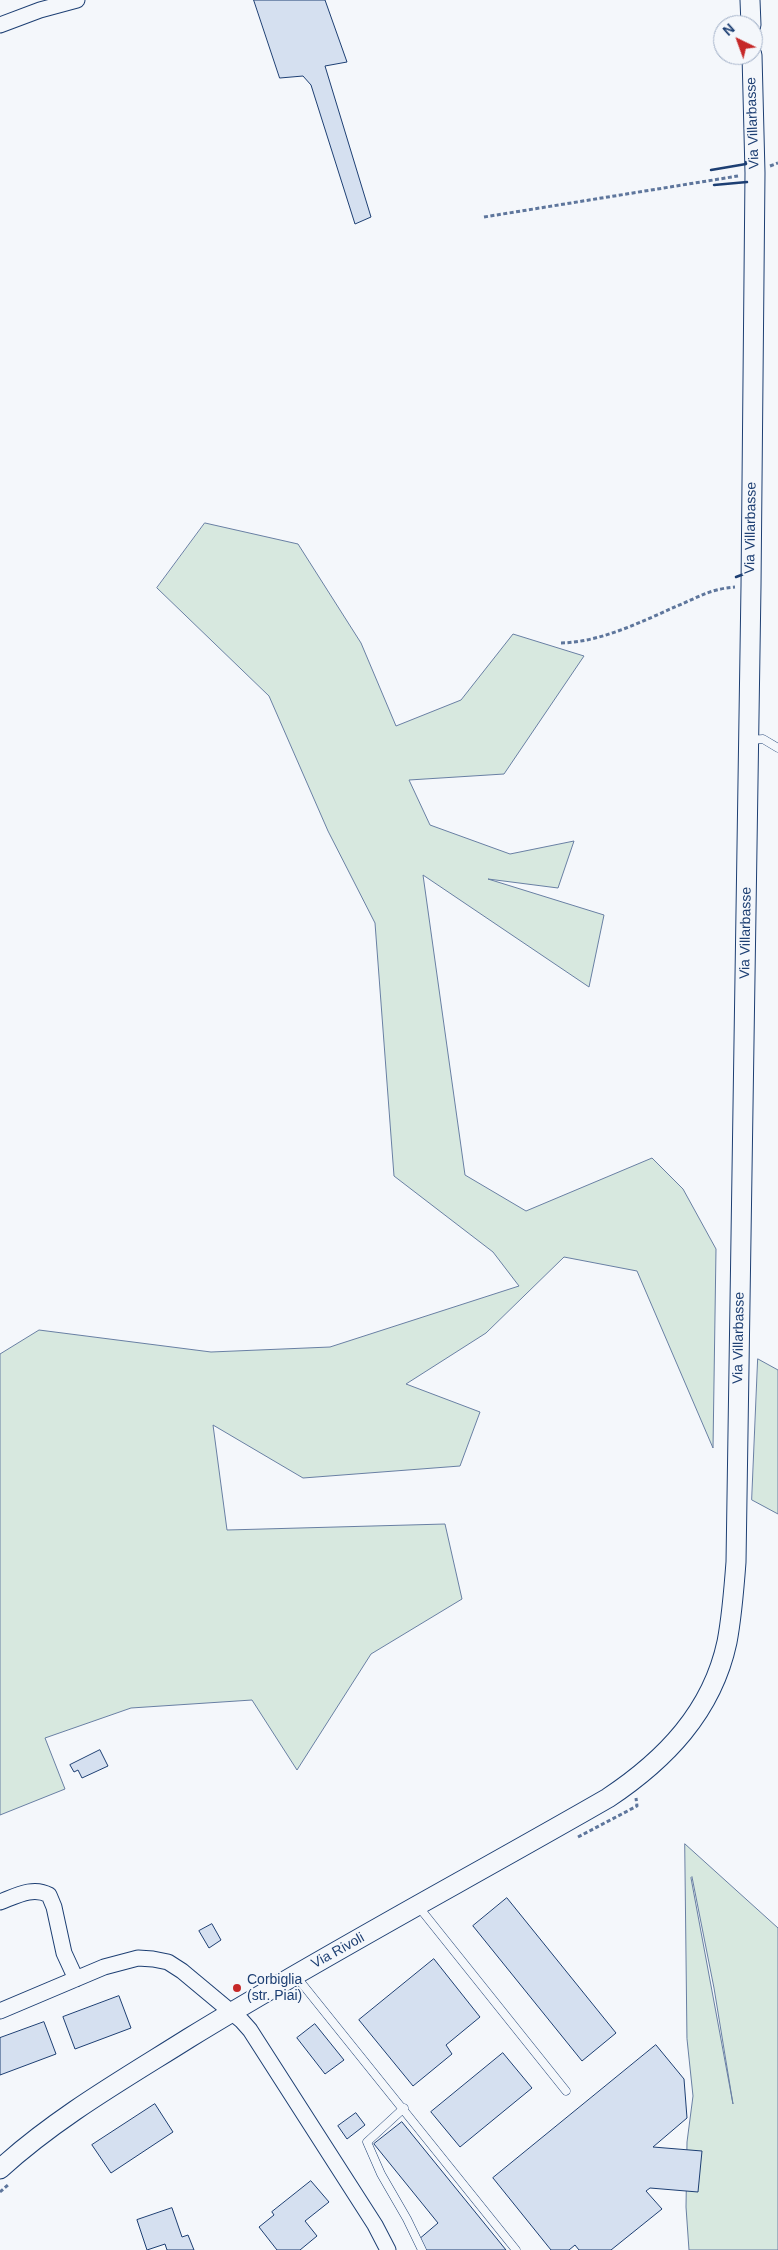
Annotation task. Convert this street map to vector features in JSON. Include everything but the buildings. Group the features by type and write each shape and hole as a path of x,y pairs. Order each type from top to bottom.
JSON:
{"street":[{"path":"0,25 38,5 77,0"},
{"path":"750,0 751,15"},
{"name":"Via Villarbasse","path":"635,1780 660,1759 696,1714 714,1679 726,1643 733,1606 736,1562 750,586 755,173 752,65"},
{"name":"Via Rivoli","path":"0,2169 35,2138 77,2109 231,2013 600,1803 635,1780"},
{"path":"0,1902 28,1892 40,1890 49,1895 54,1907 64,1953 76,1979"},
{"path":"0,2011 104,1967 138,1958 168,1962 182,1971 250,2030 375,2225 388,2250"}],"lane":[{"path":"748,740 764,740 778,748"},
{"path":"418,1906 566,2091"},
{"path":"295,1975 404,2108 516,2250"},
{"path":"404,2108 367,2142 381,2174 408,2219 422,2250"}],"path":[{"path":"484,217 549,208 666,186 755,173"},
{"path":"561,643 581,643 600,637 671,609 702,593 750,586"}],"shaded area":[{"path":"205,523 298,544 361,643 396,726 461,700 513,634 584,656 504,774 409,780 430,825 510,854 574,841 558,888 488,879 604,915 589,987 423,875 465,1175 526,1211 652,1158 683,1189 716,1249 713,1448 637,1271 564,1257 486,1333 406,1384 480,1412 460,1466 303,1478 213,1425 227,1530 445,1524 462,1599 371,1654 297,1770 252,1700 131,1708 45,1738 65,1789 0,1815 0,1354 39,1330 211,1352 330,1347 519,1286 493,1252 394,1176 375,923 328,831 269,696 157,588"},
{"path":"758,1359 778,1370 778,1514 752,1500"},
{"path":"685,1844 778,1928 778,2250 689,2250 686,2207 687,2142 693,2096 687,2039","holes":["692,1877 714,1988 733,2104"]}],"wall":[{"path":"711,170 746,164 746,162"},
{"path":"714,185 747,182"},
{"path":"736,577 744,574"}],"place":[{"name":"Corbiglia (str. Piai)","path":"237,1988"}]}
